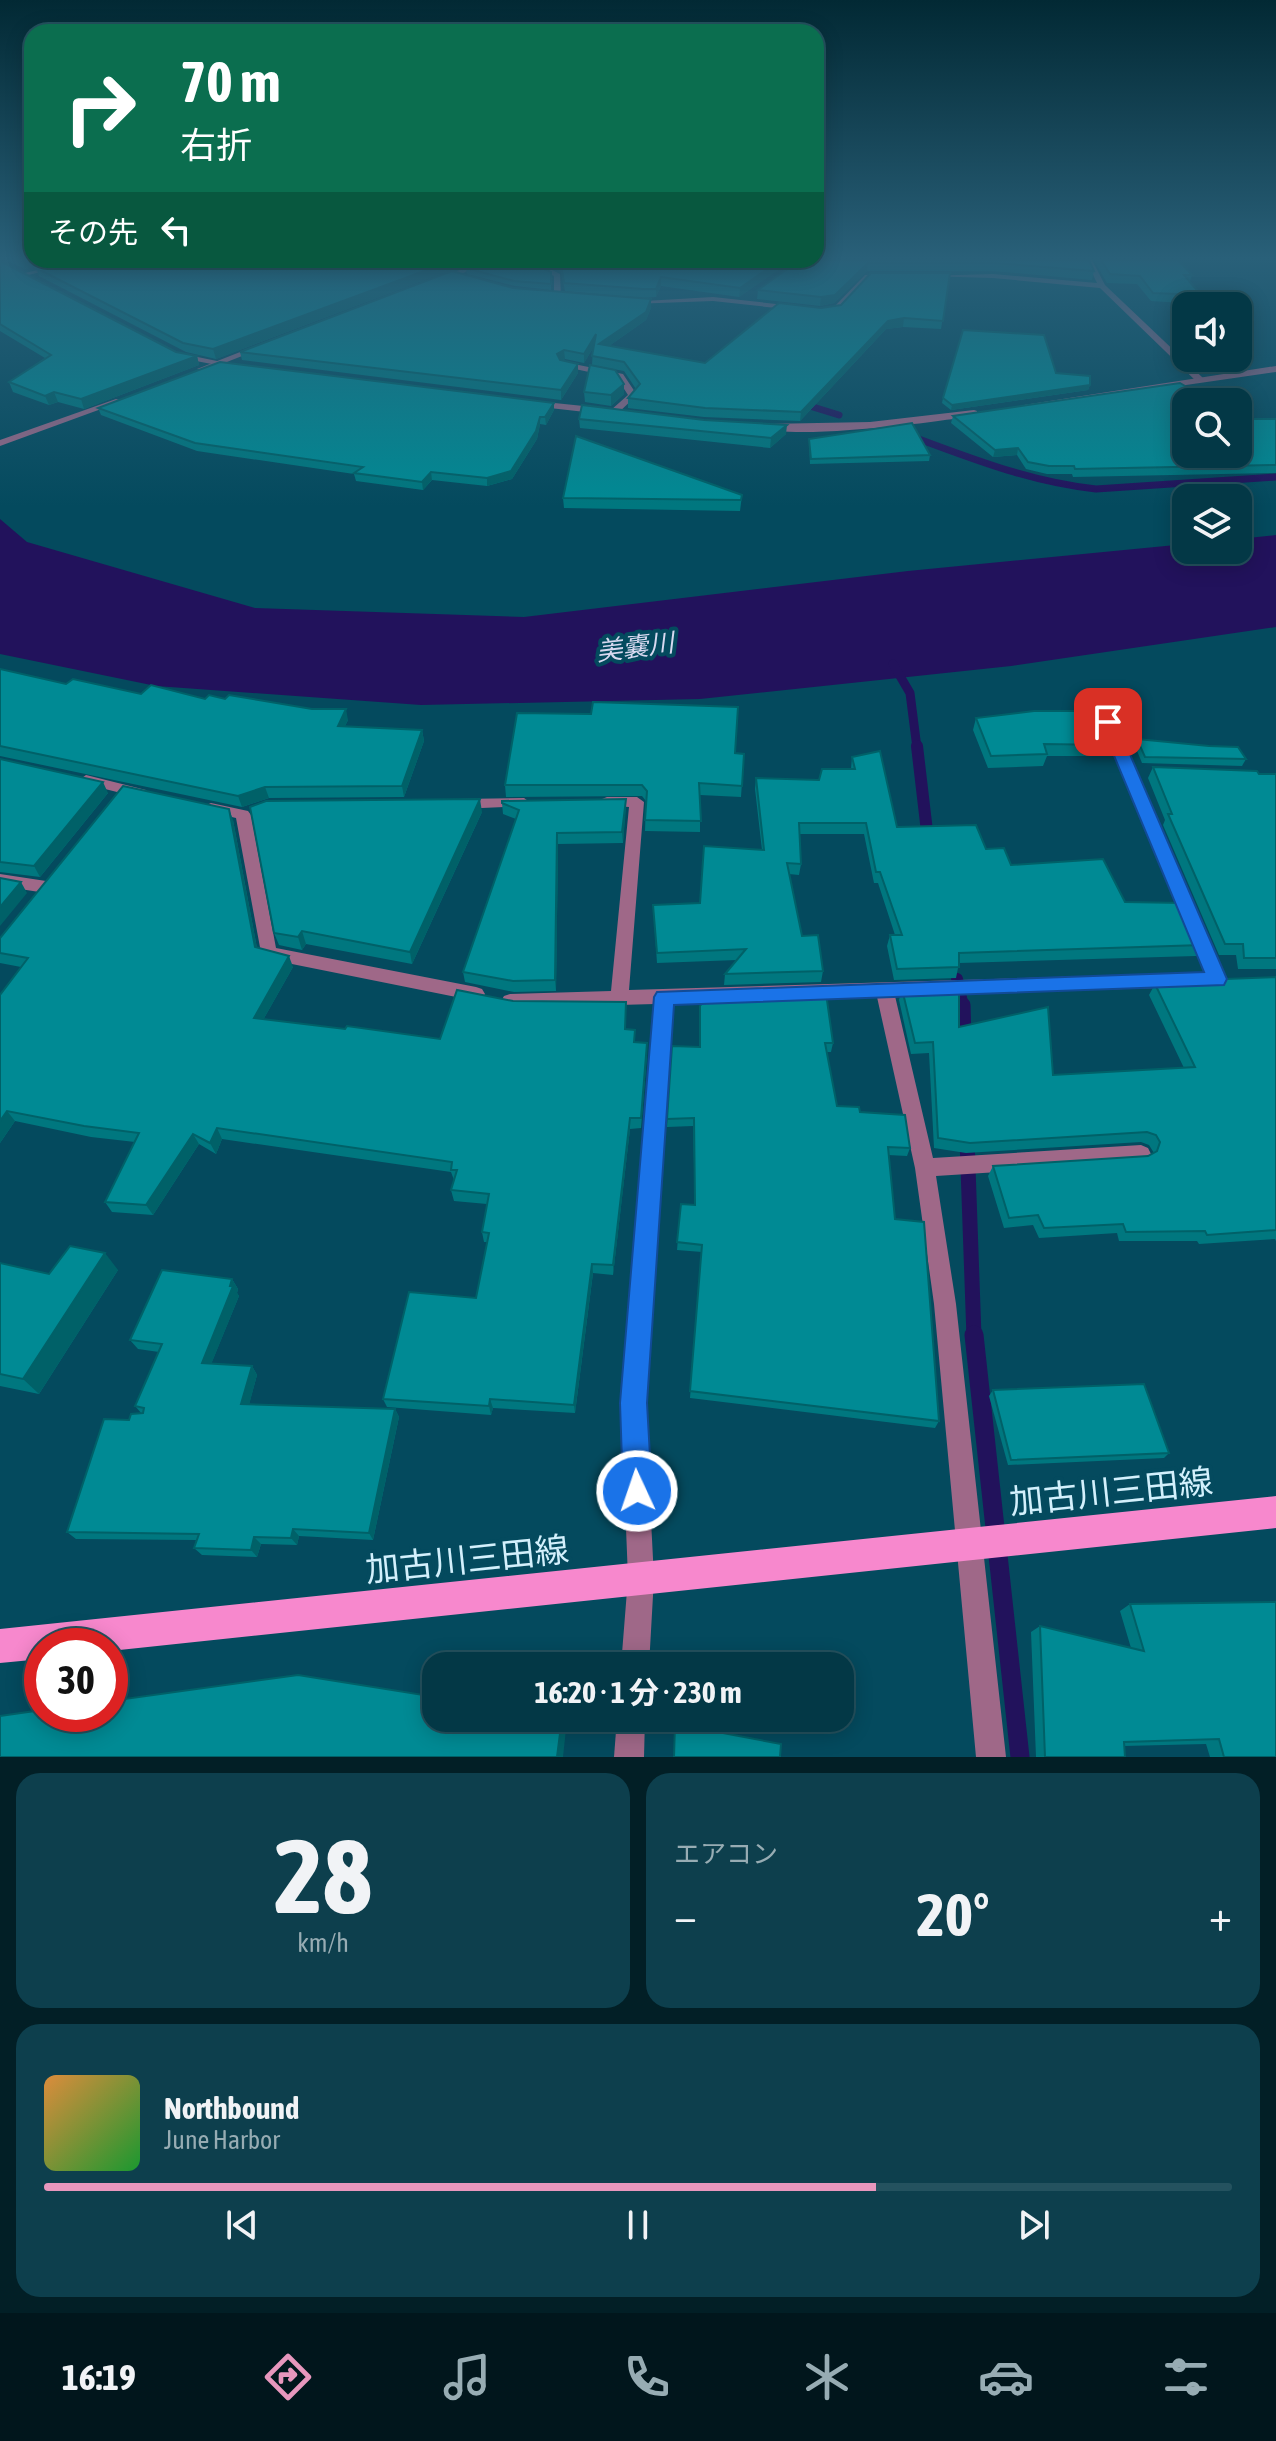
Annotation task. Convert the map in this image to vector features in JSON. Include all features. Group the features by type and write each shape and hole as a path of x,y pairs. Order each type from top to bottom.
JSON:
{"main road":[{"name":"加古川三田線","path":"0,1646 1276,1512"}],"street":[{"path":"1160,342 1200,380"},
{"path":"187,374 267,345"},
{"path":"170,350 183,357 243,367"},
{"path":"564,364 620,376 633,395 614,412"},
{"path":"1013,407 1276,369"},
{"path":"0,443 66,422 133,395"},
{"path":"524,402 629,414"},
{"path":"762,427 919,421 982,412"},
{"path":"198,805 250,813 268,953 514,1002 1224,979 1136,770 1098,698"},
{"path":"77,779 118,795 153,795"},
{"path":"591,803 637,802 619,999"},
{"path":"438,804 545,803"},
{"path":"0,880 46,887"},
{"path":"885,991 925,1168 945,1304 991,1757"},
{"path":"636,1652 641,1578 633,1403 664,997"},
{"path":"925,1168 1141,1154"},
{"path":"629,1757 630,1732"}],"water":[{"name":"美嚢川","path":"0,519 27,542 255,608 524,617 908,571 1172,545 1172,564 1252,564 1252,538 1276,535 1276,627 1011,666 700,699 421,705 156,686 0,654"}],"building":[{"path":"30,342 157,342 176,352 197,356 81,399 54,392 45,396 9,382 51,355"},
{"path":"181,342 232,342 213,349"},
{"path":"266,342 591,342 584,354 564,350 557,354 560,360 578,364 561,390 240,352"},
{"path":"595,342 705,363 731,342 868,342 801,412 705,408 628,398 640,384 624,362 592,356"},
{"path":"959,342 1046,342 1056,373 1090,376 1090,385 952,405 943,398"},
{"path":"220,362 554,403 545,417 540,417 536,431 511,471 487,478 431,472 422,482 354,473 363,467 195,443 98,408"},
{"path":"590,365 615,370 624,384 611,395 584,392"},
{"path":"1180,383 1189,388 1172,388 1172,467 1075,469 1074,466 1028,462 1018,448 995,450 953,416"},
{"path":"582,405 704,420 787,425 771,438 579,419"},
{"path":"1252,418 1276,419 1276,465 1252,465"},
{"path":"912,423 930,455 811,459 809,439"},
{"path":"576,436 742,495 741,500 563,498"},
{"path":"0,669 66,684 73,679 141,694 151,685 205,699 209,695 225,699 229,695 312,709 346,709 338,726 422,730 402,786 265,787 238,796 0,746"},
{"path":"593,702 738,707 735,753 744,754 742,786 699,783 701,821 645,820 647,791 642,785 505,785 517,713 591,714"},
{"path":"1034,711 1096,711 1111,745 1044,744 1047,754 991,756 976,718"},
{"path":"1137,739 1238,747 1246,759 1145,757"},
{"path":"880,751 897,827 976,825 986,849 1004,848 1011,865 1103,859 1125,902 1183,903 1202,945 959,953 959,967 897,969 890,935 902,935 880,872 876,872 866,823 799,823 801,864 787,863 802,936 818,935 823,971 725,974 746,949 657,953 653,905 700,903 704,846 764,850 756,778 819,780 822,769 855,769 852,757"},
{"path":"0,759 103,782 34,866 0,862"},
{"path":"1153,767 1276,774 1276,958 1244,958 1243,944 1225,944 1168,814 1172,814"},
{"path":"123,786 229,809 255,947 289,956 254,1018 345,1029 347,1026 440,1039 457,990 513,1001 626,1002 625,1029 635,1030 634,1042 647,1043 641,1118 630,1118 613,1265 592,1264 574,1405 490,1399 489,1406 383,1399 409,1292 476,1298 489,1233 482,1232 489,1194 451,1190 457,1170 451,1170 452,1162 217,1128 210,1143 193,1134 146,1205 105,1202 139,1133 7,1111 0,1121 0,995 28,958 0,953 0,938"},
{"path":"480,799 410,952 302,931 298,937 274,933 250,807 266,801"},
{"path":"626,799 622,832 557,833 555,980 513,981 463,972 519,810 502,801"},
{"path":"0,878 21,882 0,907"},
{"path":"1276,977 1276,1230 1207,1235 1205,1231 1126,1232 1123,1224 1044,1228 1038,1215 1009,1218 993,1166 1148,1156 1157,1151 1160,1142 1156,1135 1147,1132 970,1143 938,1138 933,1042 915,1043 902,989 959,987 959,1027 1048,1007 1053,1075 1195,1067 1155,984"},
{"path":"826,993 833,1043 825,1043 837,1106 859,1107 860,1112 905,1115 910,1148 888,1147 895,1219 924,1222 939,1421 690,1391 702,1245 677,1242 681,1204 695,1205 694,1118 667,1119 672,1046 700,1047 700,1006 707,997"},
{"path":"70,1246 105,1253 23,1379 0,1374 0,1263 49,1274"},
{"path":"162,1270 232,1279 230,1286 233,1286 202,1363 252,1366 241,1404 395,1409 369,1533 293,1529 291,1538 254,1537 251,1550 194,1548 199,1534 67,1532 104,1419 129,1420 131,1414 143,1413 144,1408 135,1406 162,1344 130,1340"},
{"path":"1144,1384 1169,1453 1011,1460 993,1390"},
{"path":"1276,1602 1276,1757 1224,1757 1219,1739 1124,1742 1125,1757 1045,1757 1040,1626 1144,1651 1130,1604"},
{"path":"298,1675 422,1695 422,1732 560,1732 557,1757 0,1757 0,1716 24,1713 24,1732 128,1732 128,1699"},
{"path":"675,1732 717,1732 781,1744 780,1757 674,1757"}],"waterway":[{"path":"800,403 839,415"},
{"path":"908,435 1024,475 1096,489 1276,477"},
{"path":"893,664 910,693 917,748"},
{"path":"917,746 928,840"},
{"path":"957,979 963,1007"},
{"path":"963,1005 964,1040"},
{"path":"967,1139 974,1337"},
{"path":"974,1335 1020,1757"}],"route":[{"path":"637,1491 633,1403 664,997 1217,979 1108,722"}]}
